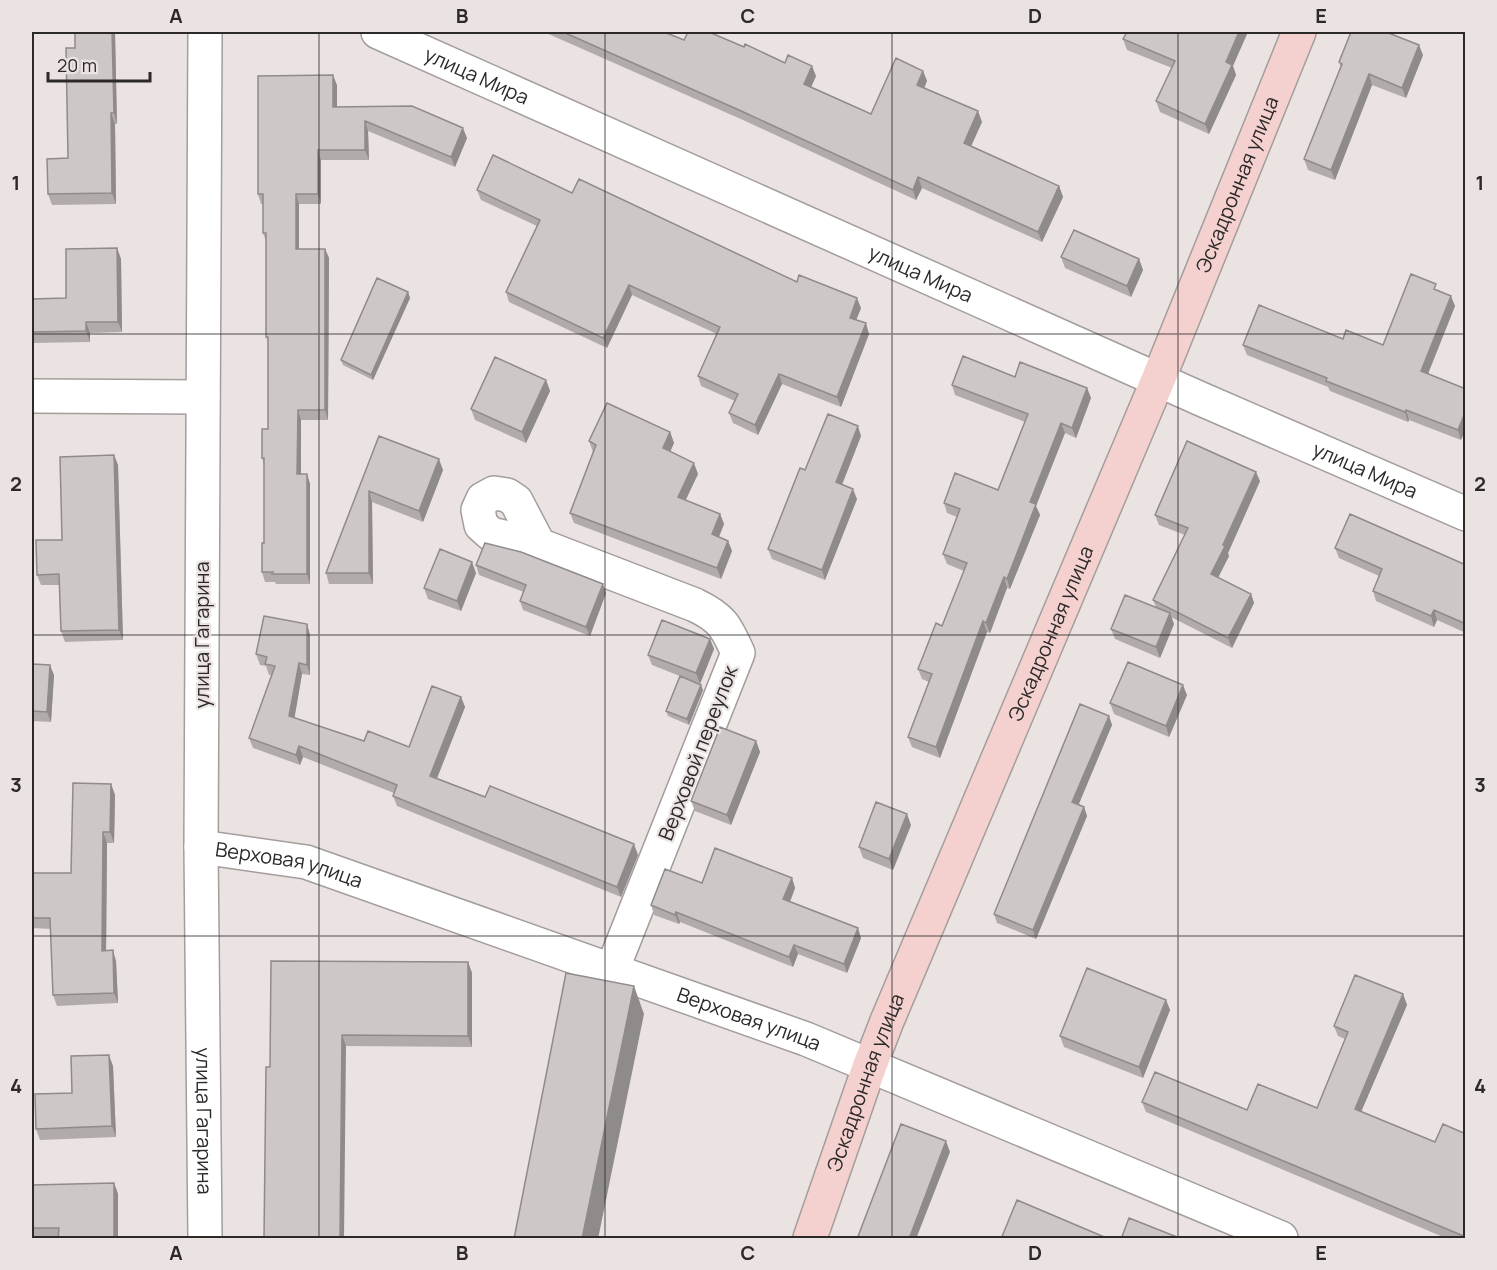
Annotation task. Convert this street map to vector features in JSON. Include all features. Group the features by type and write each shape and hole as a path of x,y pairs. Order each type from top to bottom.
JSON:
{"street":[{"name":"улица Гагарина","path":"205,32 201,847 205,1239"},
{"name":"улица Мира","path":"378,32 1158,380 1466,514"},
{"name":"Эскадронная улица","path":"810,1239 870,1065 1158,380 1299,32"},
{"path":"32,396 203,397"},
{"name":"Верховой переулок","path":"539,545 695,605 715,615 729,633 738,653 612,970"},
{"name":"Верховая улица","path":"201,847 306,862 806,1039 1281,1239"}],"building":[{"path":"75,32 112,32 114,113 111,113 112,193 48,194 47,159 68,158 66,48 75,48"},
{"path":"563,32 664,32 684,40 688,32 709,32 744,47 745,44 785,63 788,55 812,66 804,84 871,114 896,58 923,71 917,85 978,111 964,143 1059,186 1038,232 918,177 913,190"},
{"path":"1127,32 1239,32 1226,62 1232,65 1205,124 1156,101 1175,61 1123,39"},
{"path":"1351,32 1386,32 1419,45 1402,88 1369,74 1331,170 1304,159 1342,64 1339,62"},
{"path":"333,75 333,107 412,106 463,128 451,157 365,121 365,150 318,150 318,194 296,194 296,249 325,249 325,410 298,410 297,474 307,474 307,574 272,574 273,572 262,572 264,458 262,458 262,429 268,429 268,337 266,337 266,233 263,233 263,194 258,194 258,76"},
{"path":"493,155 572,193 579,179 797,282 799,275 857,298 850,318 866,323 837,397 779,374 755,425 729,413 738,394 698,376 720,327 629,285 603,338 506,292 540,220 477,190"},
{"path":"1074,230 1139,259 1127,286 1061,257"},
{"path":"117,248 118,322 86,322 86,331 32,332 32,299 66,298 66,249"},
{"path":"1411,274 1436,284 1434,289 1451,296 1421,371 1466,389 1466,410 1458,430 1326,381 1327,378 1243,345 1259,305 1343,339 1346,330 1383,345"},
{"path":"377,278 408,292 371,375 341,360"},
{"path":"963,356 1015,377 1020,362 1087,388 1072,428 1061,423 1030,502 1036,504 1007,579 1004,577 986,623 983,621 936,747 908,737 932,674 918,669 936,623 942,626 967,563 943,554 960,509 944,503 955,473 998,490 1028,414 952,385"},
{"path":"495,357 546,380 522,432 471,409"},
{"path":"607,403 670,432 663,448 694,463 678,497 720,514 712,534 728,541 717,568 570,513 596,445 589,441"},
{"path":"828,414 858,426 836,482 853,489 822,570 768,549 800,468 805,470"},
{"path":"379,436 439,459 419,511 369,491 369,573 326,573"},
{"path":"1187,441 1256,472 1211,574 1251,594 1228,638 1153,600 1188,528 1155,515"},
{"path":"114,455 119,630 61,631 59,574 37,575 36,540 62,540 60,457"},
{"path":"1350,514 1466,565 1466,624 1434,610 1431,616 1373,591 1382,569 1335,548"},
{"path":"485,543 521,552 603,584 586,627 520,601 526,585 476,565"},
{"path":"440,549 472,562 457,601 424,588"},
{"path":"1125,595 1170,613 1156,647 1111,629"},
{"path":"264,616 307,624 307,665 299,663 289,716 364,741 368,731 409,747 432,686 461,697 430,776 485,797 490,786 634,844 617,887 393,796 397,785 299,746 296,755 249,738 275,666 265,664 267,657 256,654"},
{"path":"662,620 710,639 696,673 648,655"},
{"path":"1128,662 1183,685 1166,726 1110,703"},
{"path":"32,664 50,665 47,712 32,711"},
{"path":"680,676 701,685 687,719 666,711"},
{"path":"1080,704 1109,716 1072,802 1084,807 1033,930 994,914"},
{"path":"720,727 756,741 727,815 691,801"},
{"path":"73,783 111,784 110,832 103,832 102,951 113,950 114,993 53,995 50,918 32,918 32,873 71,873"},
{"path":"876,802 907,814 889,859 859,847"},
{"path":"715,848 792,878 783,899 858,928 844,964 794,945 789,957 676,912 675,915 651,905 665,869 702,883"},
{"path":"271,961 468,962 468,1036 342,1035 340,1239 264,1239 266,1067 270,1067"},
{"path":"1087,968 1166,1000 1139,1067 1060,1036"},
{"path":"566,973 634,986 582,1239 514,1239"},
{"path":"1355,975 1403,994 1355,1109 1435,1142 1443,1124 1466,1134 1466,1237 1142,1102 1155,1072 1247,1110 1258,1084 1317,1108 1348,1032 1334,1026"},
{"path":"109,1055 112,1126 36,1129 35,1094 72,1093 71,1056"},
{"path":"901,1124 946,1141 909,1239 857,1239"},
{"path":"114,1183 114,1239 58,1239 59,1228 32,1228 32,1185"},
{"path":"1017,1200 1109,1239 1001,1239"},
{"path":"1129,1218 1182,1239 1121,1239"}]}
